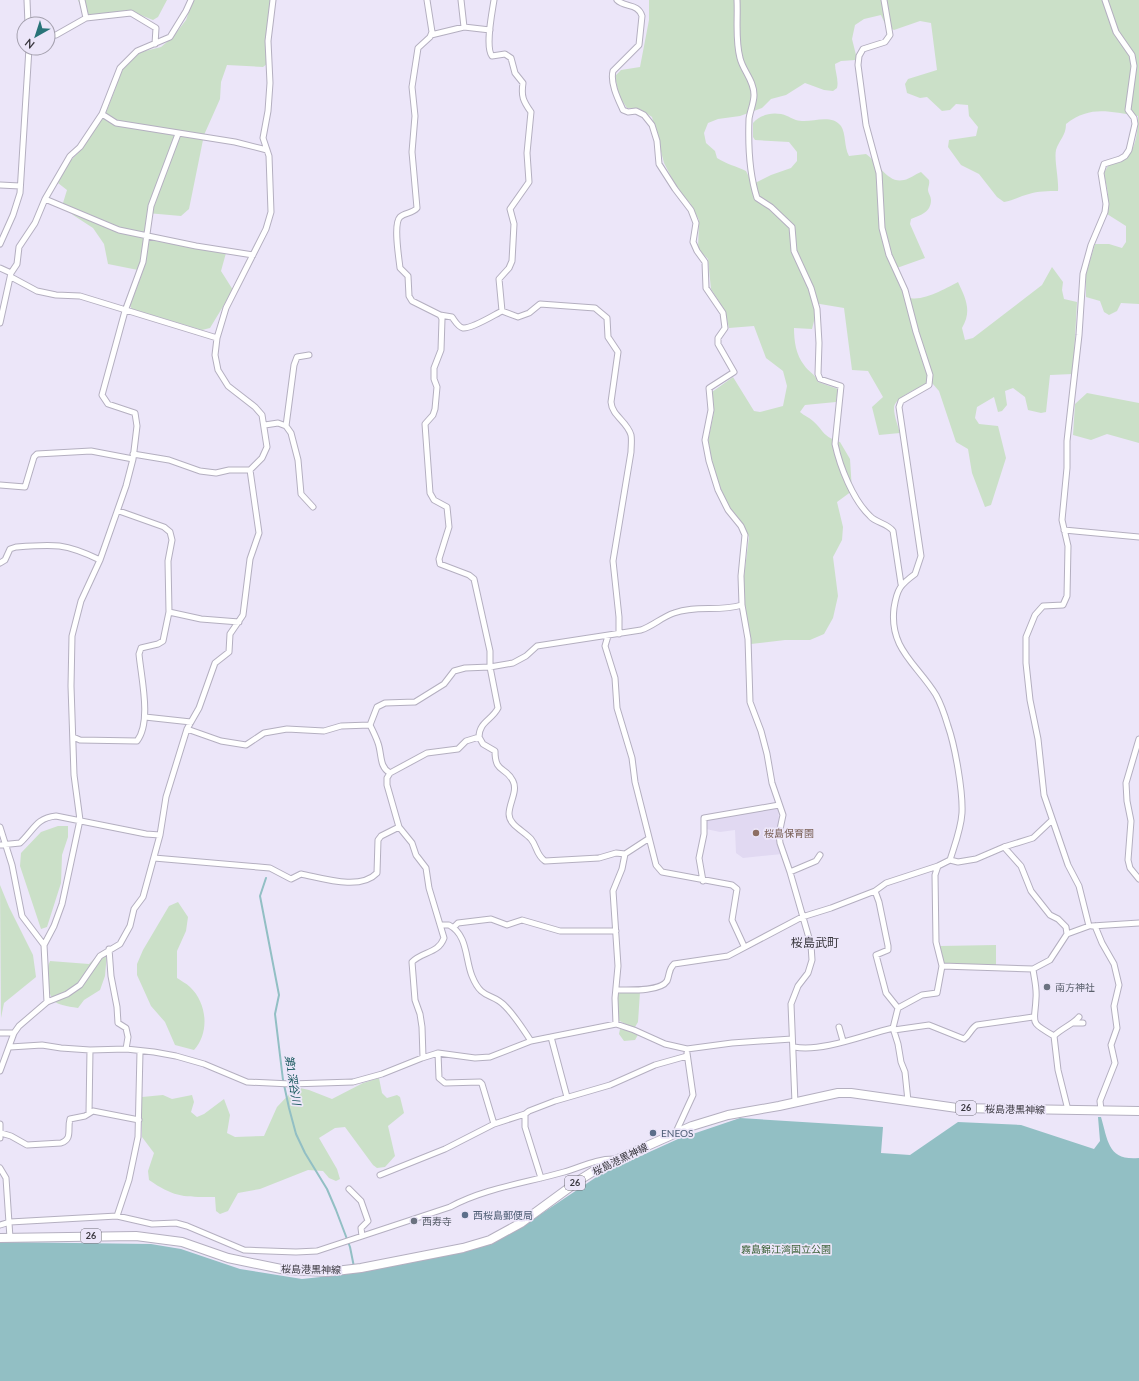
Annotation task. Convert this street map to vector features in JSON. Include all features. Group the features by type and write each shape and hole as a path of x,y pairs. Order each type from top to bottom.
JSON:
{"main road":[{"name":"桜島港黒神線","path":"0,1238 136,1236 182,1242 228,1258 286,1270 327,1272 349,1270 463,1248 490,1240 521,1223 581,1178 615,1159 692,1126 728,1115 795,1103 838,1093 851,1092 957,1108 1139,1111"}],"street":[{"path":"27,0 28,16"},
{"path":"82,0 86,18"},
{"path":"0,323 11,275 17,264 19,247 35,223 45,199 70,156 80,147 102,114 120,68 137,51 170,37 191,0"},
{"path":"0,485 25,488 34,457 43,452 91,451 169,460 200,471 216,473 229,470 250,470 262,458 267,447 262,415 255,407 228,386 218,370 215,355 217,338 226,308 240,283 245,267 266,229 270,212 269,156 263,135 268,111 270,83 268,41 273,0"},
{"path":"427,0 431,34"},
{"path":"461,0 464,27"},
{"path":"494,0 488,52 492,56 505,54 511,58 515,73 523,83 521,94 523,101 531,112 527,153 529,182 510,209 514,224 512,262 509,268 499,279 502,311"},
{"path":"617,0 623,5 635,7 641,12 642,16 638,45 613,71 612,78 623,110 644,115 652,125 657,141 659,164 674,189 691,210 696,223 693,242 697,251 705,262 706,288 722,313 725,328 718,338 718,344 734,372 709,388 710,410 705,440 718,490 728,510 741,526 745,535 741,576 742,605 748,639 750,702 767,754 772,783 783,815 779,834 780,843 790,872 811,946 812,960 808,973 798,986 792,1004 795,1103"},
{"path":"737,0 739,23 736,40 740,60 752,82 754,95 750,117 749,152 752,184 757,198 771,207 792,227 794,251 810,288 817,309 819,343 818,374 820,379 841,386 835,444 836,451 846,478 865,510 870,517 893,531 901,584"},
{"path":"884,0 890,35 885,42 863,49 859,56 858,65 866,125 879,173 882,228 890,255 905,290 916,332 930,375 929,385 901,401 899,407 921,556 916,574 901,584 896,594 892,619 894,631 910,663 936,695 954,743 962,812 958,838 950,860"},
{"path":"1101,1110 1100,1100 1115,1063 1111,1045 1117,1028 1114,1006 1119,985 1114,964 1092,926 1079,886 1068,865 1044,796 1038,739 1030,700 1025,643 1035,615 1040,609 1043,606 1063,605 1067,596 1068,546 1062,520 1067,468 1067,441 1079,335 1083,274 1091,245 1106,204 1101,174 1104,164 1125,156 1129,150 1135,124 1134,118 1128,110 1130,88 1134,72 1132,55 1116,32 1105,0"},
{"path":"56,35 86,18 131,13 136,14 156,28 154,44"},
{"path":"490,30 464,27 431,34 418,48 412,87 415,116 412,152 417,208 414,211 402,215 398,219 397,243 400,268 408,276 409,296 412,301 440,315 452,316 458,325 463,328 502,311 518,317 529,313 540,304 595,308 607,318 608,337 618,352 610,402 611,410 626,424 631,436 631,452 613,561 619,634"},
{"path":"0,244 17,205 20,186 24,153 29,56"},
{"path":"102,114 116,123 235,142 267,150"},
{"path":"47,1002 44,945 54,926 62,904 80,820 74,776 72,636 81,601 100,560 119,510 133,457 137,426 135,413 108,404 102,395 105,379 125,311 143,262 151,206 178,134"},
{"path":"0,186 20,186"},
{"path":"45,199 119,230 147,237 253,255"},
{"path":"0,268 36,291 56,295 80,296 217,338"},
{"path":"440,315 442,319 441,350 434,368 434,378 437,387 435,409 433,415 425,424 430,493 434,500 447,507 448,527 438,559 440,564 469,575 474,579 490,651 490,667 498,708 496,713 482,723 478,737"},
{"path":"286,426 296,357 308,355"},
{"path":"264,425 278,423 286,426 291,434 298,460 301,494 313,507"},
{"path":"0,1071 10,1048 14,1033 19,1026 47,1002 67,994 80,985 100,956 108,949 120,944 130,926 134,909 143,897 160,835 166,796 187,729 198,708 215,663 229,652 230,634 243,615 250,559 259,533 250,470"},
{"path":"73,737 80,740 137,741 141,736 145,717 139,654 141,648 158,644 163,641 169,612 168,561 172,540 170,532 164,527 119,510"},
{"path":"1064,530 1139,537"},
{"path":"0,563 5,560 10,549 16,547 53,544 78,549 100,560"},
{"path":"368,724 378,707 385,703 415,702 444,684 454,671 465,668 490,667 514,663 526,656 537,646 608,636 651,627 673,613 693,609 721,609 742,605"},
{"path":"169,612 201,619 239,622"},
{"path":"608,636 605,646 615,678 617,708 632,758 635,782 648,839 658,869 662,872 703,881 732,885 737,889 732,920 744,946"},
{"path":"145,717 191,722"},
{"path":"187,729 221,741 246,745 264,733 287,729 324,731 341,726 368,724"},
{"path":"368,724 379,745 381,760 386,771 390,773"},
{"path":"423,1057 422,1027 420,1014 415,1000 412,962 417,957 436,950 441,946 444,938 429,888 426,868 399,827 387,785 387,778 390,773 426,753 458,749 466,741 478,737"},
{"path":"478,737 483,744 495,751 495,762 513,779 515,785 509,814 511,821 531,839 540,858 550,862 599,858 616,853 625,854 648,839"},
{"path":"1139,739 1126,783 1126,800 1131,821 1128,860 1130,868 1139,879"},
{"path":"703,881 699,858 704,834 704,818 779,805"},
{"path":"3,844 20,843 38,822 46,817 56,816 146,834 160,835"},
{"path":"616,990 644,990 661,986 667,981 669,969 674,964 728,956 744,946 760,940 802,917 831,908 875,891 886,883 938,866 950,860 958,862 976,859 1004,847 1033,838 1052,821"},
{"path":"0,827 22,916 44,945"},
{"path":"154,858 270,868 291,879 301,874 329,881 370,879 377,873 378,869 378,840 381,836 399,827"},
{"path":"1004,847 1020,866 1031,891 1050,915 1058,919 1066,927 1067,934"},
{"path":"616,1024 618,966 614,891 622,869 625,854"},
{"path":"790,872 816,861 820,855"},
{"path":"908,1101 905,1072 893,1029 898,1008 922,995 937,993 942,966 936,942 935,875 938,866"},
{"path":"875,891 879,902 888,946 888,950 876,955 886,993 898,1008"},
{"path":"454,927 458,923 491,919 507,924 522,920 560,931 616,931"},
{"path":"942,966 1033,969 1050,960 1067,934 1092,926 1139,923"},
{"path":"441,925 449,924 460,934 472,976 482,994 498,1000 505,1005 531,1041"},
{"path":"108,949 118,1022 126,1028 128,1037 126,1049"},
{"path":"1033,969 1036,998 1033,1017 1038,1027 1054,1036"},
{"path":"794,1046 806,1049 893,1029 929,1025 964,1039 969,1036 973,1027 977,1025 1033,1017"},
{"path":"1074,1023 1079,1017"},
{"path":"1054,1036 1064,1026 1074,1023 1083,1023"},
{"path":"10,1048 42,1045 90,1050 126,1049 176,1056 204,1064 247,1082 291,1084 353,1082 382,1074 423,1057 438,1053 476,1058 490,1057 531,1041 616,1024 634,1030 665,1044 687,1049 724,1044 792,1039"},
{"path":"839,1027 843,1041"},
{"path":"0,1033 14,1033"},
{"path":"1054,1036 1058,1070 1068,1110"},
{"path":"551,1037 567,1097"},
{"path":"676,1133 693,1095 687,1049"},
{"path":"89,1113 90,1050"},
{"path":"117,1216 132,1167 139,1120 138,1076 140,1052"},
{"path":"438,1053 439,1078 444,1083 480,1082 482,1084 494,1124"},
{"path":"380,1175 445,1149 494,1124 525,1114 528,1111 567,1097 610,1085 655,1064 687,1056"},
{"path":"0,1124 0,1136 11,1136 27,1144 61,1144 65,1142 68,1137 70,1119 85,1116 94,1111 139,1120"},
{"path":"525,1114 525,1126 541,1178"},
{"path":"0,1225 10,1222 117,1216 152,1224 176,1223 187,1226 244,1250 296,1252 317,1251 450,1207 471,1196 541,1178 600,1159 615,1159"},
{"path":"0,1168 6,1178 10,1238"},
{"path":"349,1189 361,1201 368,1221 361,1228 362,1236"}],"shaded area":[{"path":"78,0 167,0 158,17 153,20 128,10 104,15 86,15"},
{"path":"193,0 274,0 267,64 263,67 227,65 221,82 220,99 204,135 189,209 181,216 147,213 144,239 226,253 221,271 233,290 210,328 202,330 132,309 130,306 143,271 108,264 104,244 93,228 73,215 63,203 67,190 58,183 69,162 79,152 107,110 116,87 116,81 124,64 137,53 161,47 173,37 186,20"},
{"path":"649,0 1139,0 1139,304 1121,303 1117,311 1109,315 1104,312 1100,301 1086,297 1086,274 1095,244 1109,244 1122,248 1126,242 1126,226 1107,214 1108,194 1104,173 1109,164 1120,162 1126,158 1133,148 1137,135 1138,116 1100,111 1084,114 1075,118 1066,124 1064,135 1056,150 1058,191 1036,192 1004,202 997,197 979,174 961,165 948,147 949,140 976,136 978,127 969,116 968,105 956,104 950,110 942,111 927,97 920,98 907,93 905,84 908,79 937,70 931,23 920,21 894,30 886,26 881,15 864,19 855,25 852,39 856,60 841,61 835,64 837,88 833,91 824,90 805,83 786,95 771,99 762,108 740,116 718,119 708,123 704,133 706,143 715,151 717,158 746,171 750,179 755,183 771,175 791,168 797,161 797,152 789,142 755,140 753,137 753,123 760,117 768,114 782,114 800,121 822,119 833,120 843,129 849,156 866,154 883,172 893,179 908,179 921,172 929,180 928,190 931,204 925,212 911,219 910,224 925,258 894,269 903,293 908,297 922,298 958,282 967,305 967,316 962,328 965,340 973,338 1042,285 1052,267 1063,282 1062,290 1064,299 1077,302 1073,374 1050,375 1046,412 1041,413 1028,410 1025,397 1013,388 1005,391 1007,405 1002,411 998,412 994,397 977,407 975,418 979,424 998,426 1006,458 991,505 985,507 972,473 968,449 956,442 939,391 932,383 909,392 895,404 895,414 900,433 879,435 872,407 883,397 868,371 852,370 844,308 814,303 815,317 812,329 794,328 795,343 801,361 818,382 838,389 836,402 805,405 800,412 817,425 827,436 840,442 850,459 852,491 837,502 843,527 842,540 833,557 838,596 833,618 824,634 810,640 785,640 751,644 744,599 744,576 749,537 743,524 727,505 712,465 708,441 714,412 712,392 733,377 754,411 760,412 783,406 787,386 783,371 766,358 754,326 729,328 725,311 711,289 708,259 698,249 699,220 690,203 678,190 664,163 652,117 640,109 627,108 619,96 615,76 621,70 640,67 649,20"},
{"path":"1087,393 1139,403 1139,443 1107,434 1091,440 1073,435 1075,404"},
{"name":"桜島保育園","path":"778,808 779,821 777,843 782,854 743,858 736,853 735,830 720,832 706,829 706,819"},
{"path":"58,826 68,826 68,837 62,855 61,883 47,927 41,929 20,866 21,853 41,832"},
{"path":"0,885 9,907 33,955 36,977 4,1003 1,1018"},
{"path":"178,902 188,917 186,931 177,951 177,978 196,994 203,1009 204,1018 203,1035 194,1050 175,1045 165,1022 151,1006 137,975 137,964 143,950 169,906"},
{"path":"996,945 996,966 944,964 940,946"},
{"path":"107,953 105,976 100,990 84,1000 78,1008 55,1002 50,994 48,980 48,966 50,961 89,964 96,957"},
{"path":"623,991 640,992 638,1022 635,1027 631,1027 618,1020 617,995"},
{"path":"620,1029 639,1033 635,1040 624,1041 619,1034"},
{"path":"379,1078 382,1093 387,1098 397,1095 400,1097 404,1113 388,1126 395,1156 385,1167 377,1168 373,1165 345,1127 335,1128 319,1138 337,1169 340,1179 336,1181 329,1178 323,1171 308,1170 260,1189 238,1193 228,1211 220,1214 216,1211 215,1197 180,1195 166,1190 149,1180 148,1171 154,1153 142,1137 142,1097 163,1095 172,1099 192,1095 194,1102 191,1112 197,1117 204,1114 224,1099 230,1115 227,1133 235,1137 264,1136 277,1107 296,1087 309,1090 332,1099 363,1083"},
{"name":"霧島錦江湾国立公園","path":"1098,1117 1101,1117 1108,1141 1115,1153 1129,1158 1139,1158 1139,1381 0,1381 0,1242 151,1244 181,1249 240,1269 302,1279 339,1275 459,1253 492,1243 535,1218 601,1174 678,1139 740,1118 883,1127 881,1153 910,1155 958,1122 1021,1125 1094,1149 1100,1141"}],"waterway":[{"name":"第1深谷川","path":"266,878 260,896 279,995 275,1014 283,1080 289,1108 296,1134 305,1153 327,1189 336,1210 350,1247 354,1267"}],"place":[{"name":"桜島保育園","path":"756,833"},
{"name":"南方神社","path":"1047,987"},
{"name":"ENEOS","path":"653,1133"},
{"name":"西桜島郵便局","path":"465,1215"},
{"name":"西寿寺","path":"414,1221"}],"district":[{"name":"桜島武町","path":"815,943"}]}
